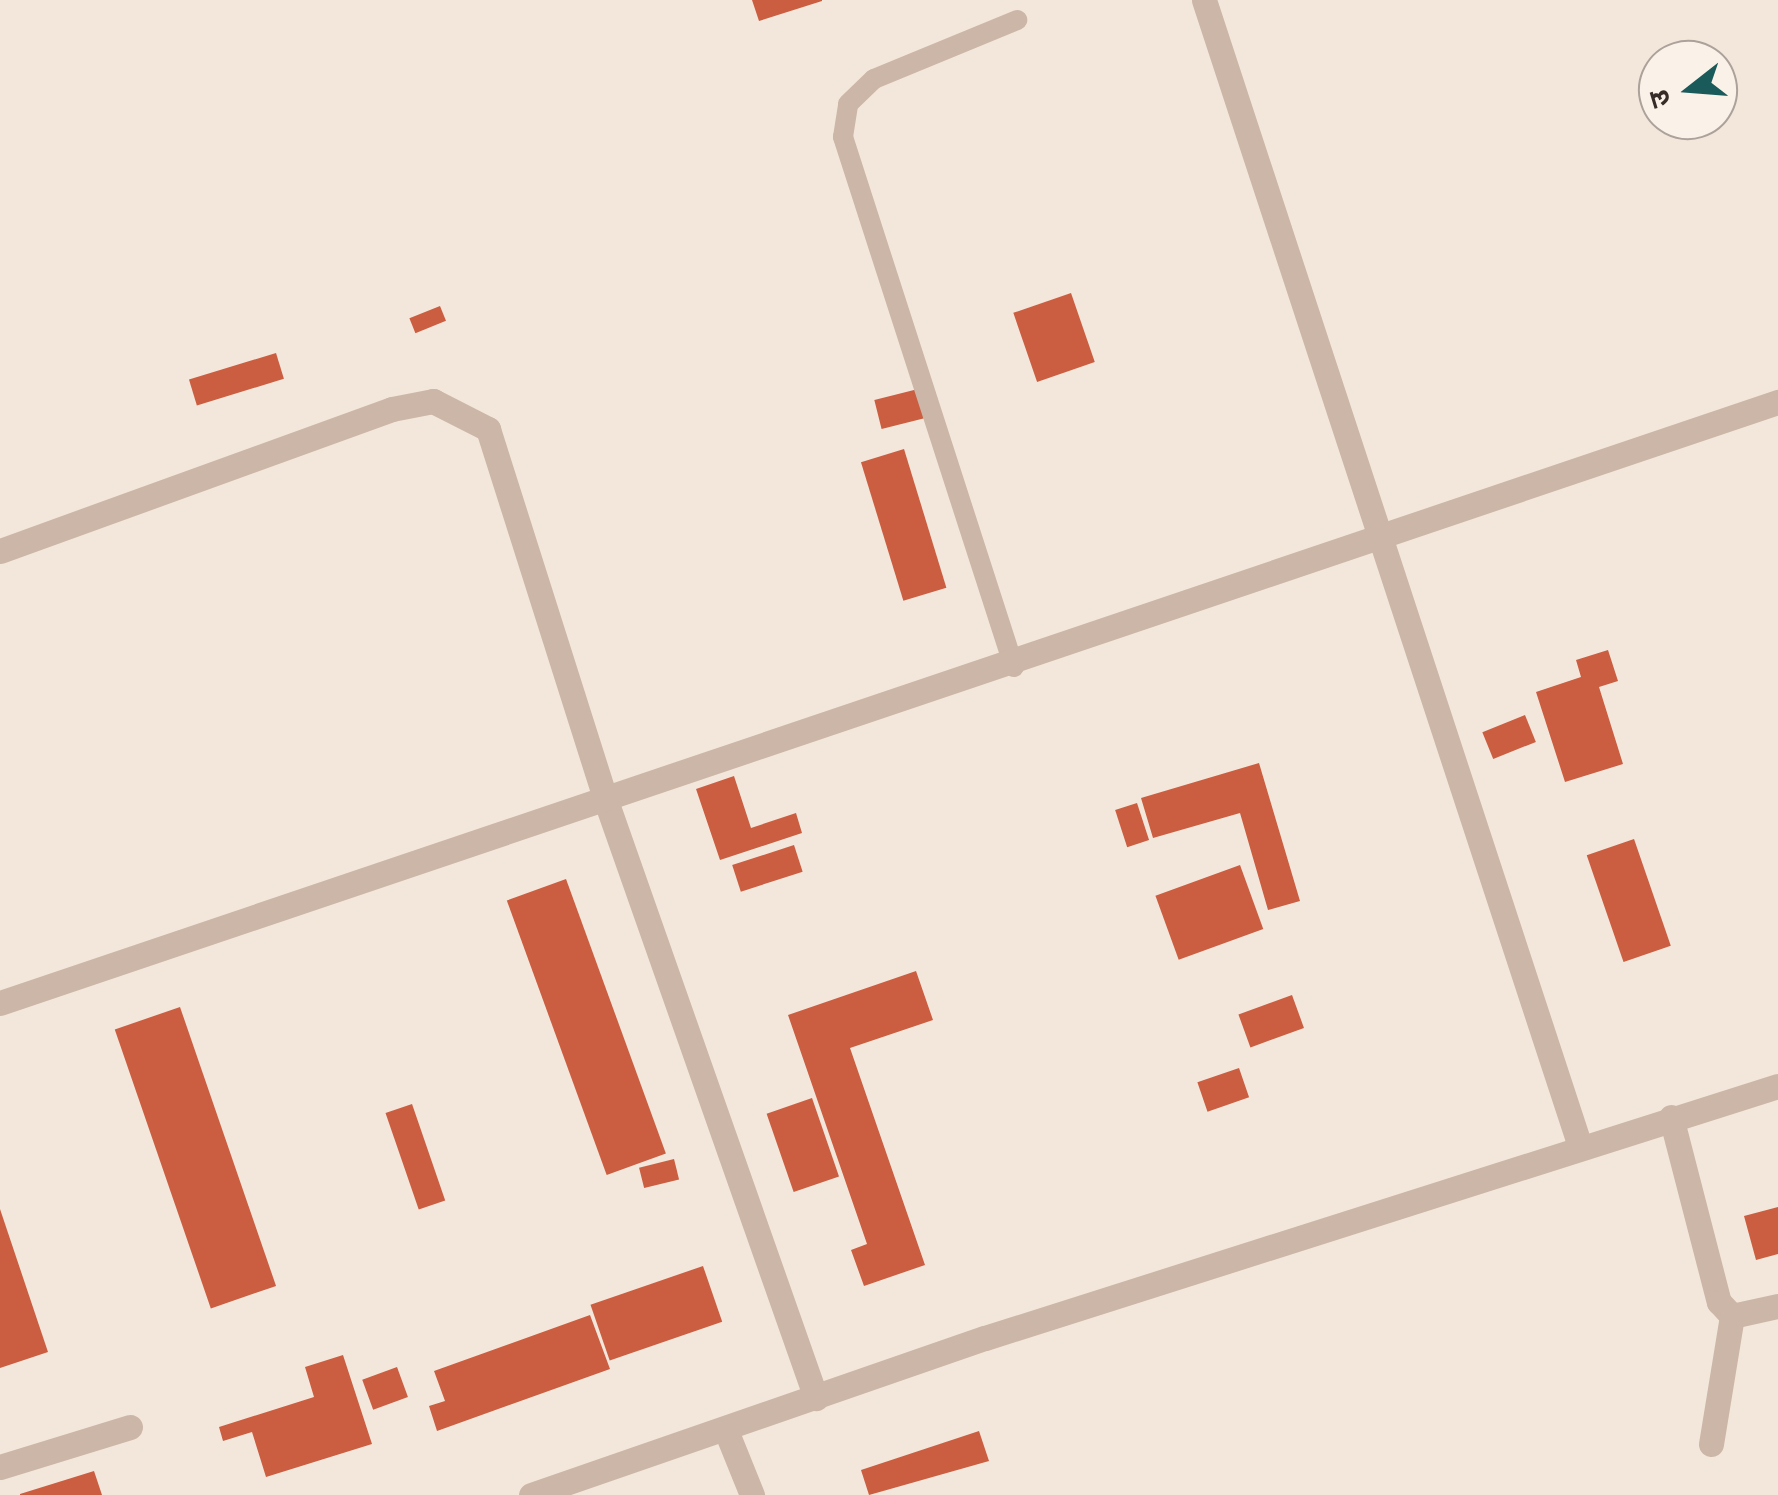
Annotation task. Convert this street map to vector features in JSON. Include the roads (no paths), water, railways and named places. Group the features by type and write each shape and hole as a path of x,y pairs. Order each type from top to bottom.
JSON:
{"street":[{"path":"1204,0 1386,541 1580,1146"},
{"path":"0,551 392,409 433,401 467,412 488,429 606,801 816,1398"},
{"path":"0,1003 1014,667 1778,402"},
{"path":"531,1495 728,1433 816,1398 1671,1116 1778,1086"},
{"path":"1671,1116 1719,1302 1732,1316"},
{"path":"1732,1316 1778,1306"},
{"path":"1710,1444 1732,1316"},
{"path":"0,1468 130,1427"},
{"path":"728,1433 752,1495"}],"lane":[{"path":"1014,667 843,137 848,104 874,79 1016,20"}]}
